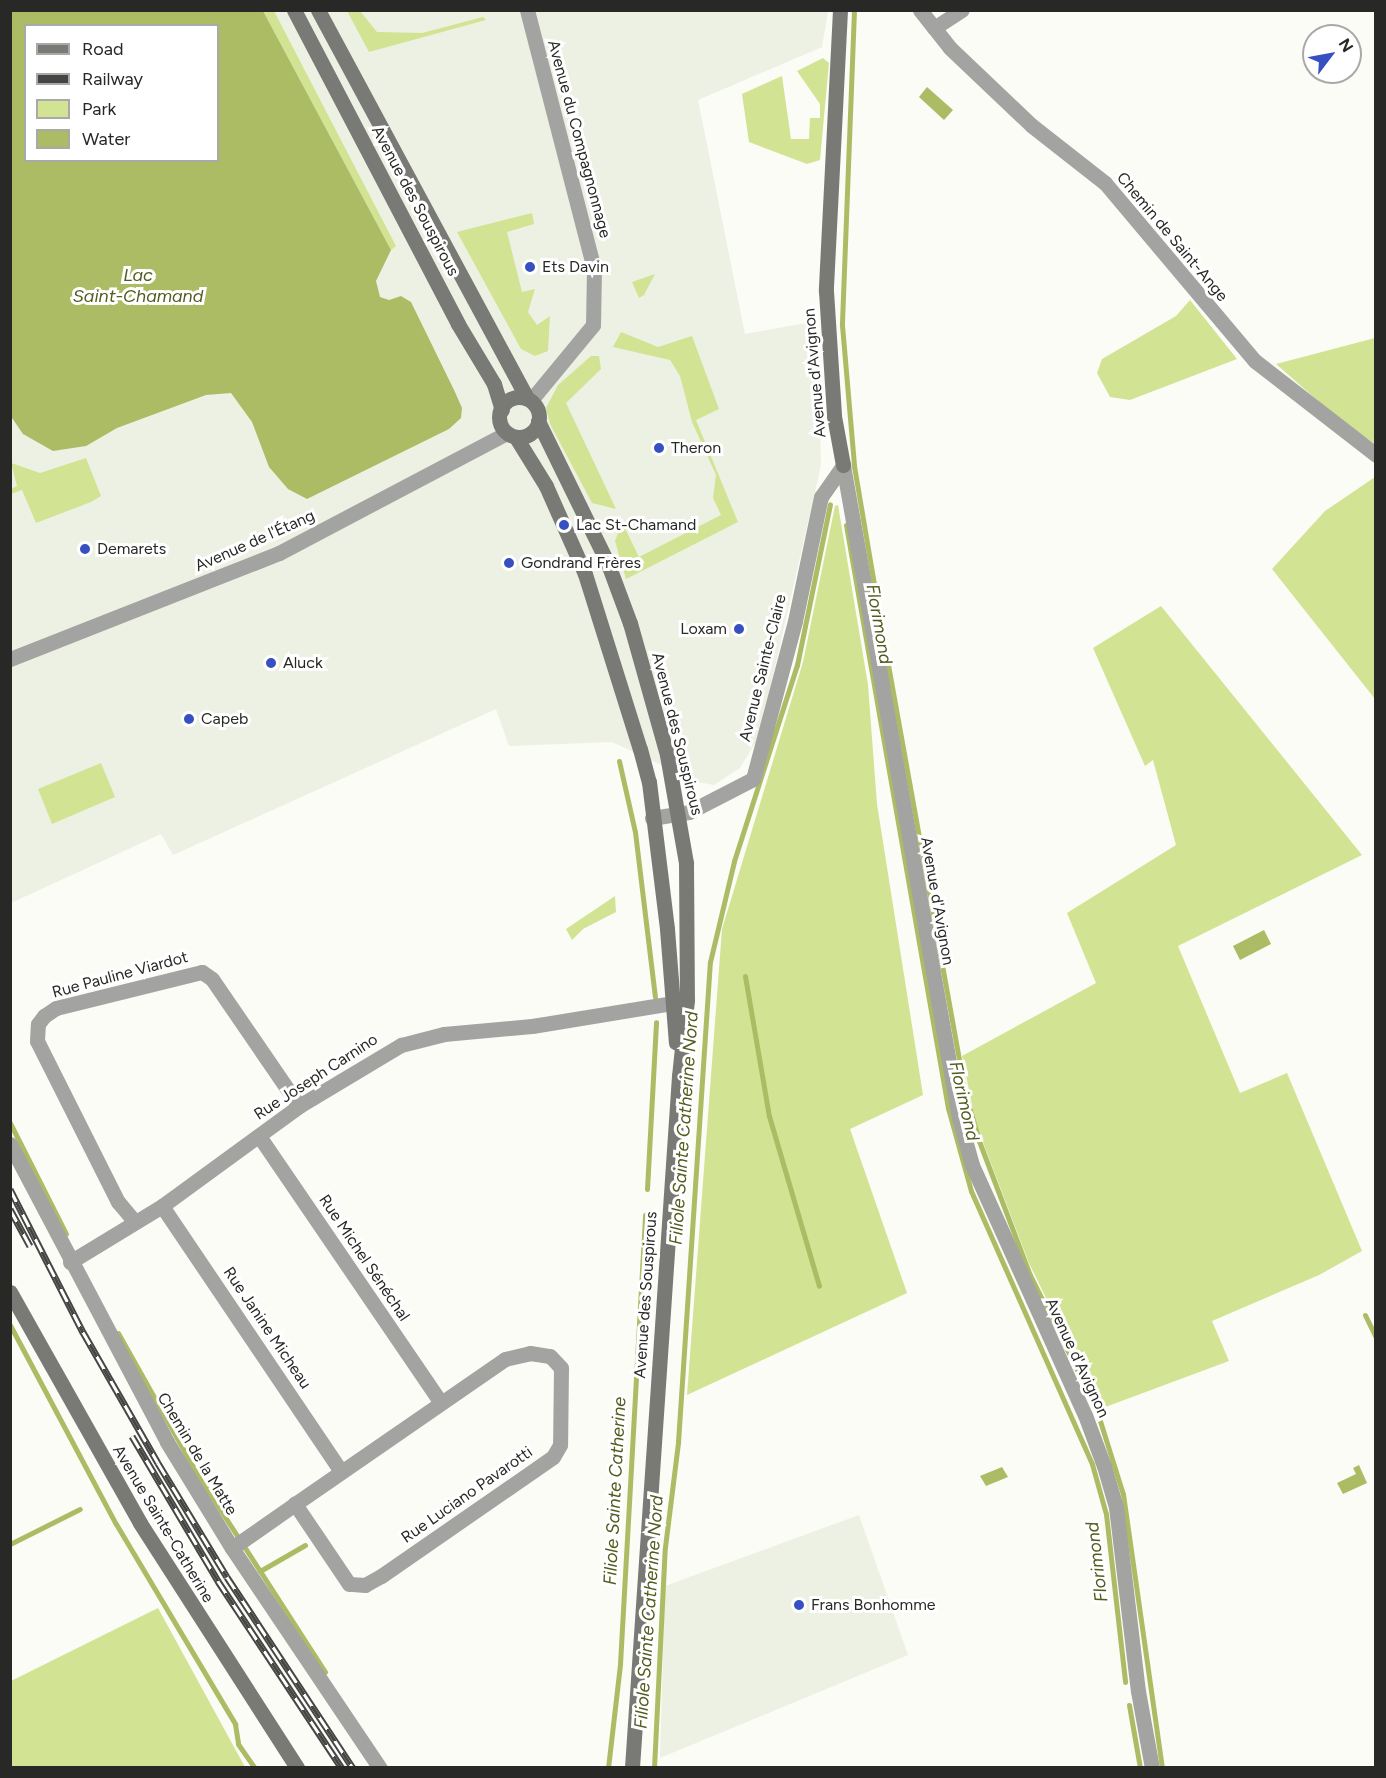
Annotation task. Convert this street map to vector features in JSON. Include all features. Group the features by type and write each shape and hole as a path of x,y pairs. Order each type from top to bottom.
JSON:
{"main road":[{"name":"Avenue des Souspirous","path":"294,10 458,324 494,384 502,410"},
{"name":"Avenue des Souspirous","path":"318,10 529,398"},
{"name":"Avenue d'Avignon","path":"840,10 826,291 834,416 843,465"},
{"path":"512,398 529,398 538,421 529,435 511,437 500,422 502,410 512,398"},
{"name":"Avenue des Souspirous","path":"538,421 608,564 630,622 649,685 680,814 689,908 680,1002 679,1076 632,1767"},
{"name":"Avenue des Souspirous","path":"511,437 556,507 608,638 640,749 680,1002"},
{"name":"Avenue Sainte-Catherine","path":"10,1292 134,1514 297,1767"}],"street":[{"name":"Avenue du Compagnonnage","path":"527,10 594,269 593,325 529,398"},
{"name":"Chemin de Saint-Ange","path":"920,10 950,48 1031,124 1105,183 1255,361 1376,455"},
{"path":"934,28 962,10"},
{"name":"Avenue de l'Étang","path":"10,659 279,553 511,437"},
{"name":"Avenue Sainte-Claire","path":"652,818 680,814 753,779 795,621 821,497 843,465"},
{"name":"Avenue d'Avignon","path":"843,465 959,1118 972,1166 1085,1414 1104,1466 1116,1507 1138,1691 1152,1767"},
{"name":"Rue Pauline Viardot","path":"135,1222 118,1202 37,1041 38,1024 44,1016 56,1008 202,972 212,979 299,1106"},
{"name":"Rue Joseph Carnino","path":"70,1262 162,1206 299,1106 401,1045 444,1034 532,1026 680,1002"},
{"name":"Rue Michel Sénéchal","path":"260,1136 440,1401"},
{"name":"Chemin de la Matte","path":"10,1144 70,1262 167,1442 232,1548 380,1767"},
{"name":"Rue Janine Micheau","path":"162,1206 341,1471"},
{"name":"Rue Luciano Pavarotti","path":"232,1548 440,1401 505,1359 530,1353 550,1356 561,1368 560,1445 553,1457 365,1585 349,1584 295,1504"}],"shaded area":[{"path":"10,11 828,11 822,47 698,100 745,334 817,321 821,465 759,737 740,768 714,785 698,782 612,742 509,746 496,709 173,855 161,834 11,903"},
{"path":"859,1515 908,1655 660,1758 665,1586"}],"green space":[{"path":"263,11 274,11 396,246 391,250"},
{"path":"347,11 360,11 377,32 422,33 483,17 486,20 369,52"},
{"path":"823,58 829,63 820,160 807,164 749,142 742,94 782,76 791,139 809,139 810,118 820,118 820,104 797,71"},
{"path":"532,213 534,224 507,232 522,292 535,289 528,312 537,325 550,316 548,351 535,356 521,349 457,232"},
{"path":"655,274 644,295 639,298 632,282"},
{"path":"1190,300 1237,359 1130,400 1110,397 1097,373 1102,359 1176,316"},
{"path":"621,332 658,347 692,336 719,409 696,420 738,522 626,579 615,541 622,522 639,557 721,515 713,498 716,475 692,422 680,376 670,360 613,347"},
{"path":"1375,338 1375,444 1341,421 1276,364"},
{"path":"591,356 599,356 601,369 566,403 616,509 592,503 550,424 546,408 558,385"},
{"path":"86,458 101,496 91,502 36,523 22,490 11,494 11,489 17,486 11,463 40,473"},
{"path":"1375,477 1375,699 1272,569 1325,511"},
{"path":"838,505 868,685 877,804 923,1095 850,1129 907,1293 687,1395 722,929 803,662 835,506"},
{"path":"1161,606 1362,855 1178,946 1240,1093 1287,1073 1362,1251 1319,1275 1212,1321 1229,1361 1100,1409 1029,1263 976,1124 962,1056 1096,983 1067,913 1176,845 1153,760 1145,766 1093,648"},
{"path":"101,763 115,797 52,824 38,789"},
{"path":"615,896 616,912 583,929 572,940 566,929"},
{"path":"158,1608 245,1767 11,1767 11,1681"}],"water":[{"name":"Lac Saint-Chamand","path":"11,10 263,11 391,250 376,281 380,297 389,300 401,296 411,302 462,408 461,418 449,429 307,499 288,489 269,467 252,422 231,393 206,395 117,428 86,446 53,451 23,434 10,415"},
{"path":"927,87 953,110 944,120 919,97"},
{"path":"1264,930 1271,944 1240,960 1233,946"},
{"path":"1359,1465 1367,1483 1343,1494 1337,1483 1356,1474 1353,1468"},
{"path":"1002,1467 1008,1477 986,1486 980,1476"}],"waterway":[{"path":"854,10 842,325 854,466 883,637 966,1096 979,1141 1030,1275 1096,1408 1123,1494 1162,1768"},
{"name":"Filiole Sainte Catherine Nord","path":"654,1768 665,1547 678,1442 710,962 734,861 797,665 830,504"},
{"name":"Florimond","path":"846,525 948,1108 971,1191 1092,1464 1106,1514 1125,1682"},
{"name":"Filiole Sainte Catherine","path":"619,761 635,832 655,997"},
{"path":"745,976 769,1116 819,1286"},
{"name":"Filiole Sainte Catherine","path":"647,1189 656,1022"},
{"path":"10,1123 66,1234"},
{"name":"Filiole Sainte Catherine","path":"608,1768 620,1664 645,1215"},
{"path":"1365,1315 1376,1338"},
{"path":"10,1325 116,1524 235,1724 238,1744 255,1768"},
{"path":"118,1333 197,1474 260,1571"},
{"path":"10,1544 80,1509"},
{"path":"305,1545 260,1571 325,1672"},
{"name":"Florimond","path":"1129,1705 1140,1768"}],"railway":[{"path":"10,1189 83,1332 158,1463 227,1577 353,1768"},
{"path":"10,1209 30,1246"},
{"path":"132,1436 218,1581 342,1768"}],"place":[{"name":"Ets Davin","path":"530,267"},
{"name":"Theron","path":"659,448"},
{"name":"Lac St-Chamand","path":"564,525"},
{"name":"Demarets","path":"85,549"},
{"name":"Gondrand Frères","path":"509,563"},
{"name":"Loxam","path":"739,629"},
{"name":"Aluck","path":"271,663"},
{"name":"Capeb","path":"189,719"},
{"name":"Frans Bonhomme","path":"799,1605"}]}
